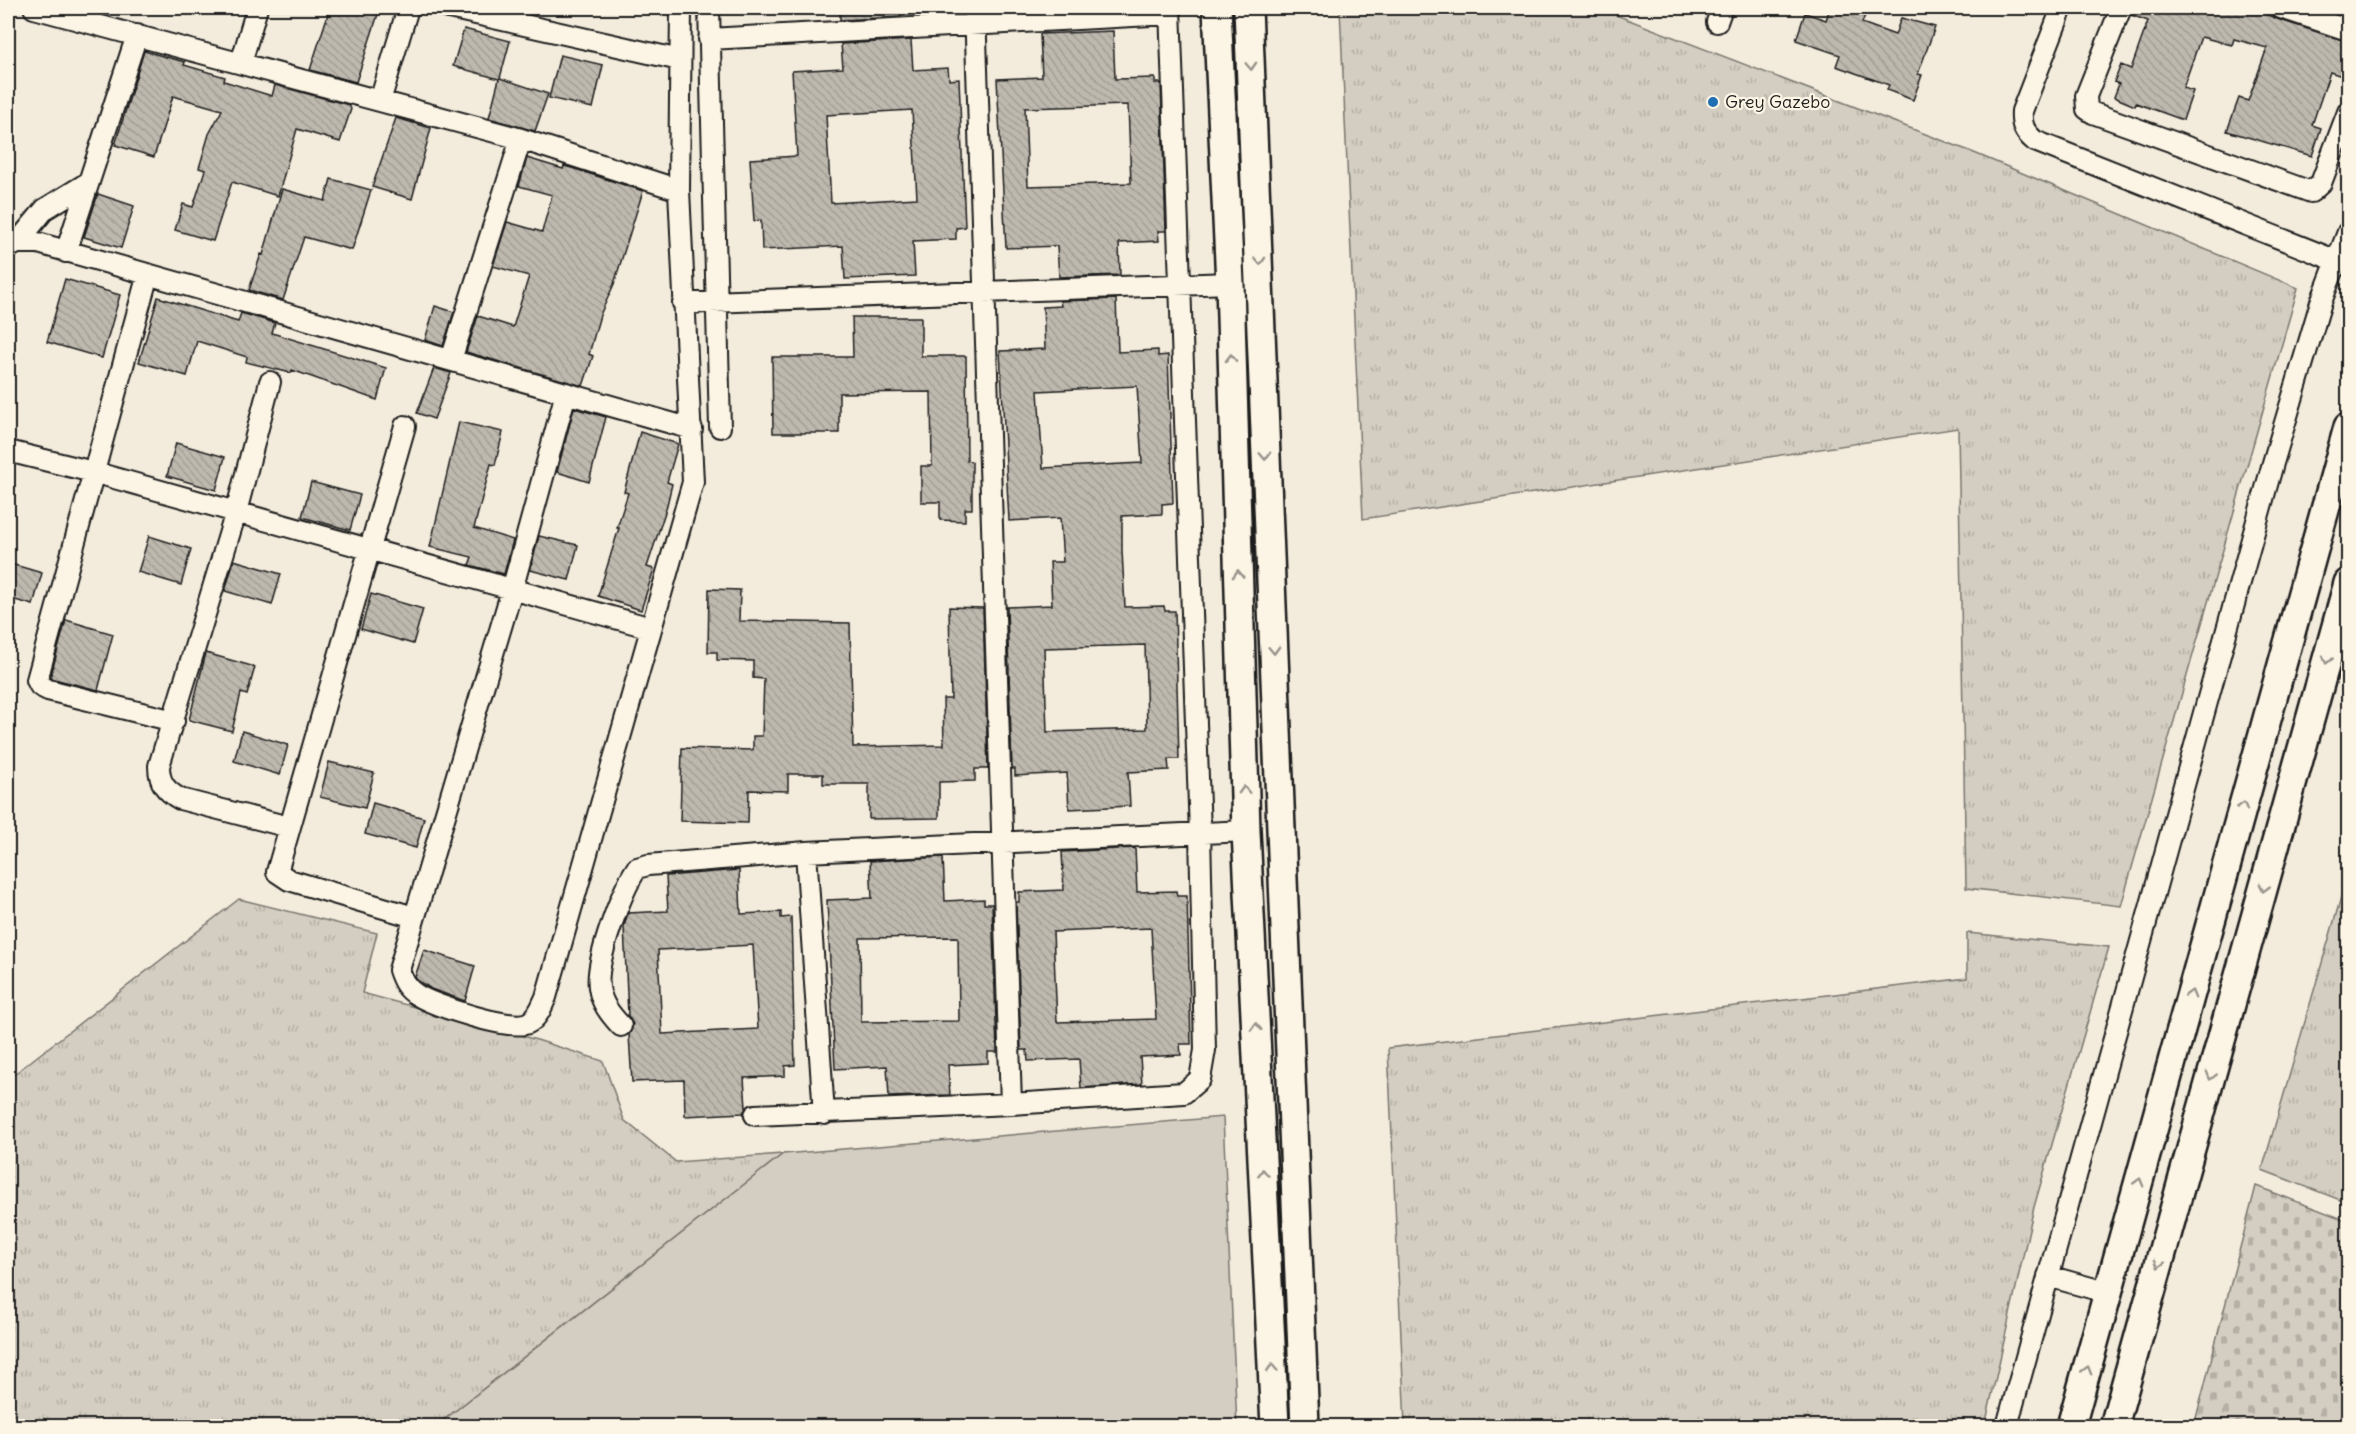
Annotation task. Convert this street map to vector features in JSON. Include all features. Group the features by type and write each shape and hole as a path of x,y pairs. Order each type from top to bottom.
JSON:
{"street":[{"path":"34,8 521,139 680,190"},
{"path":"241,63 257,8"},
{"path":"380,101 408,8"},
{"path":"449,8 680,60"},
{"path":"566,393 512,590 399,970 404,984 417,995 439,1005 515,1026 529,1022 538,1013 546,997 693,482 692,429 683,303 680,190 681,8"},
{"path":"710,8 720,427"},
{"path":"1217,8 1230,283 1246,831 1275,1426"},
{"path":"1248,8 1261,281 1262,389 1305,1426"},
{"path":"2062,8 2022,111 2021,121 2026,133 2035,141 2337,261"},
{"path":"2121,8 2084,103 2093,113 2311,192 2321,183 2349,112"},
{"path":"2281,8 2349,30"},
{"path":"709,39 975,17 1170,11 1200,833 1205,1050 1200,1079 1184,1093 824,1114 755,1115"},
{"path":"975,17 1011,1104"},
{"path":"66,252 137,35"},
{"path":"451,360 521,139"},
{"path":"12,246 45,208 89,182"},
{"path":"2007,1426 2273,463 2321,302 2349,232"},
{"path":"12,246 38,243 692,429"},
{"path":"147,274 37,680 40,686 48,690 174,721"},
{"path":"683,303 1230,283"},
{"path":"270,382 236,512 159,766 159,776 168,792 180,798 289,827"},
{"path":"1232,390 1262,389"},
{"path":"405,426 277,872 282,877 414,917"},
{"path":"2071,1426 2349,428"},
{"path":"8,451 93,472 651,628"},
{"path":"2114,1426 2349,583"},
{"path":"621,1026 604,1006 598,984 616,909 636,868 806,852 1246,831"},
{"path":"806,852 824,1114"},
{"path":"2048,1276 2109,1293"}],"green space":[{"path":"1340,8 1598,8 1967,150 2298,288 2121,906 1966,888 1958,428 1363,519"},
{"path":"2348,873 2348,1203 2262,1170"},
{"path":"239,899 377,933 362,993 537,1040 603,1061 624,1120 676,1162 783,1154 436,1426 8,1426 8,1079"},
{"path":"1967,933 2109,947 2034,1207 1985,1426 1405,1426 1388,1048 1967,978"},
{"path":"1223,1117 1237,1426 436,1426 783,1154"},
{"path":"2256,1186 2348,1221 2348,1426 2194,1426"}],"building":[{"path":"330,8 380,8 356,82 310,70"},
{"path":"840,8 901,8 901,17 840,20"},
{"path":"1830,8 1868,8 1862,23 1895,35 1901,18 1935,27 1918,74 1922,75 1913,100 1887,90 1889,85 1836,66 1840,55 1796,40 1805,13 1826,20"},
{"path":"2133,8 2264,8 2263,13 2277,19 2349,42 2349,56 2342,76 2330,72 2312,125 2321,128 2312,156 2227,131 2239,98 2248,101 2267,48 2234,39 2232,45 2201,37 2183,88 2193,91 2183,120 2136,103 2135,106 2114,97 2119,84 2114,82 2121,65 2131,69 2148,21 2131,15"},
{"path":"464,29 510,41 500,78 548,94 535,131 489,118 499,79 453,66"},
{"path":"1113,31 1115,79 1155,78 1155,83 1161,83 1166,231 1158,231 1159,241 1119,243 1120,275 1059,277 1057,246 1006,248 997,79 1042,77 1040,34","holes":["1128,105 1131,183 1028,186 1025,108"]},
{"path":"911,40 913,70 948,68 949,80 959,79 965,227 956,228 956,239 913,241 915,276 845,279 843,246 762,250 761,220 754,221 750,159 797,156 792,71 843,68 841,44","holes":["912,110 917,198 831,203 826,115"]},
{"path":"144,51 185,62 184,65 225,77 224,81 272,96 275,85 349,105 351,109 340,142 297,129 278,196 232,182 213,241 175,230 183,204 193,207 205,170 199,168 209,134 222,110 173,96 154,157 115,145"},
{"path":"560,55 603,65 593,108 549,98"},
{"path":"396,118 431,128 412,199 372,187"},
{"path":"527,158 563,169 564,166 575,169 643,191 614,284 600,315 589,354 593,356 583,386 466,352 478,316 513,327 529,276 493,266 507,222 542,232 552,195 519,186"},
{"path":"331,179 371,190 352,250 304,237 283,300 249,290 261,254 263,255 282,189 325,201"},
{"path":"98,194 134,206 121,248 84,237"},
{"path":"65,279 120,295 102,358 47,342"},
{"path":"158,297 238,322 241,313 275,323 272,333 386,368 377,400 292,370 291,373 246,362 247,357 197,341 187,376 139,362"},
{"path":"1116,299 1118,352 1158,350 1158,356 1168,355 1173,503 1162,504 1162,514 1122,516 1122,551 1125,607 1164,606 1165,611 1175,611 1179,759 1168,759 1169,770 1128,772 1130,806 1069,809 1067,773 1015,776 1015,769 1012,769 1007,607 1052,605 1050,562 1063,562 1060,518 1009,521 1000,351 1045,349 1043,307 1061,306 1060,301","holes":["1137,386 1142,463 1043,468 1038,391","1145,645 1147,729 1047,732 1044,648"]},
{"path":"435,306 454,312 443,346 425,340"},
{"path":"852,317 921,317 921,356 966,356 967,461 972,462 972,509 965,509 965,521 940,520 940,502 921,502 921,466 932,466 931,392 839,393 839,433 773,433 772,357 853,357"},
{"path":"434,368 451,373 434,419 417,413"},
{"path":"574,408 606,417 589,482 557,472"},
{"path":"459,422 503,432 495,465 491,464 474,528 513,540 504,574 469,565 472,557 430,547"},
{"path":"640,432 678,444 667,482 672,484 666,509 647,567 654,569 641,610 598,596 628,493 624,492"},
{"path":"176,443 225,457 216,490 167,476"},
{"path":"311,482 360,495 350,530 302,517"},
{"path":"149,536 191,549 181,585 138,572"},
{"path":"539,536 578,545 569,580 530,570"},
{"path":"234,560 281,574 272,605 225,591"},
{"path":"8,563 42,573 33,605 8,598"},
{"path":"709,589 740,590 739,621 850,623 853,747 944,745 943,699 951,699 949,607 983,608 988,769 975,769 975,781 939,782 939,818 869,819 869,784 823,784 823,774 788,774 788,791 749,790 748,823 680,821 682,748 753,750 753,736 762,736 764,679 753,678 753,661 717,660 717,652 708,652"},
{"path":"371,594 423,609 413,644 361,629"},
{"path":"66,620 113,634 98,690 50,678"},
{"path":"206,653 255,667 247,695 241,693 232,731 189,720"},
{"path":"242,731 288,745 280,775 234,761"},
{"path":"329,762 374,773 365,808 320,797"},
{"path":"373,803 424,818 416,848 365,834"},
{"path":"1135,848 1137,892 1176,891 1177,896 1187,896 1191,1044 1180,1044 1181,1055 1140,1057 1142,1084 1081,1088 1079,1059 1028,1061 1027,1050 1021,1050 1016,902 1019,902 1019,892 1064,890 1062,852","holes":["1151,928 1156,1019 1057,1022 1053,932"]},
{"path":"943,857 945,901 984,899 984,904 992,904 997,1052 988,1052 988,1063 948,1065 950,1095 889,1097 887,1066 835,1069 827,900 872,898 870,861","holes":["958,937 959,1021 861,1022 860,938"]},
{"path":"739,870 741,914 781,912 781,918 791,917 795,1065 785,1066 785,1076 744,1078 746,1108 743,1113 685,1116 684,1080 632,1082 629,1035 633,1024 628,1016 624,926 628,913 668,911 666,876","holes":["753,945 758,1029 662,1034 658,950"]},
{"path":"424,950 475,966 465,1001 431,989 417,980 415,977"}],"place":[{"name":"Grey Gazebo","path":"1713,102"}]}
